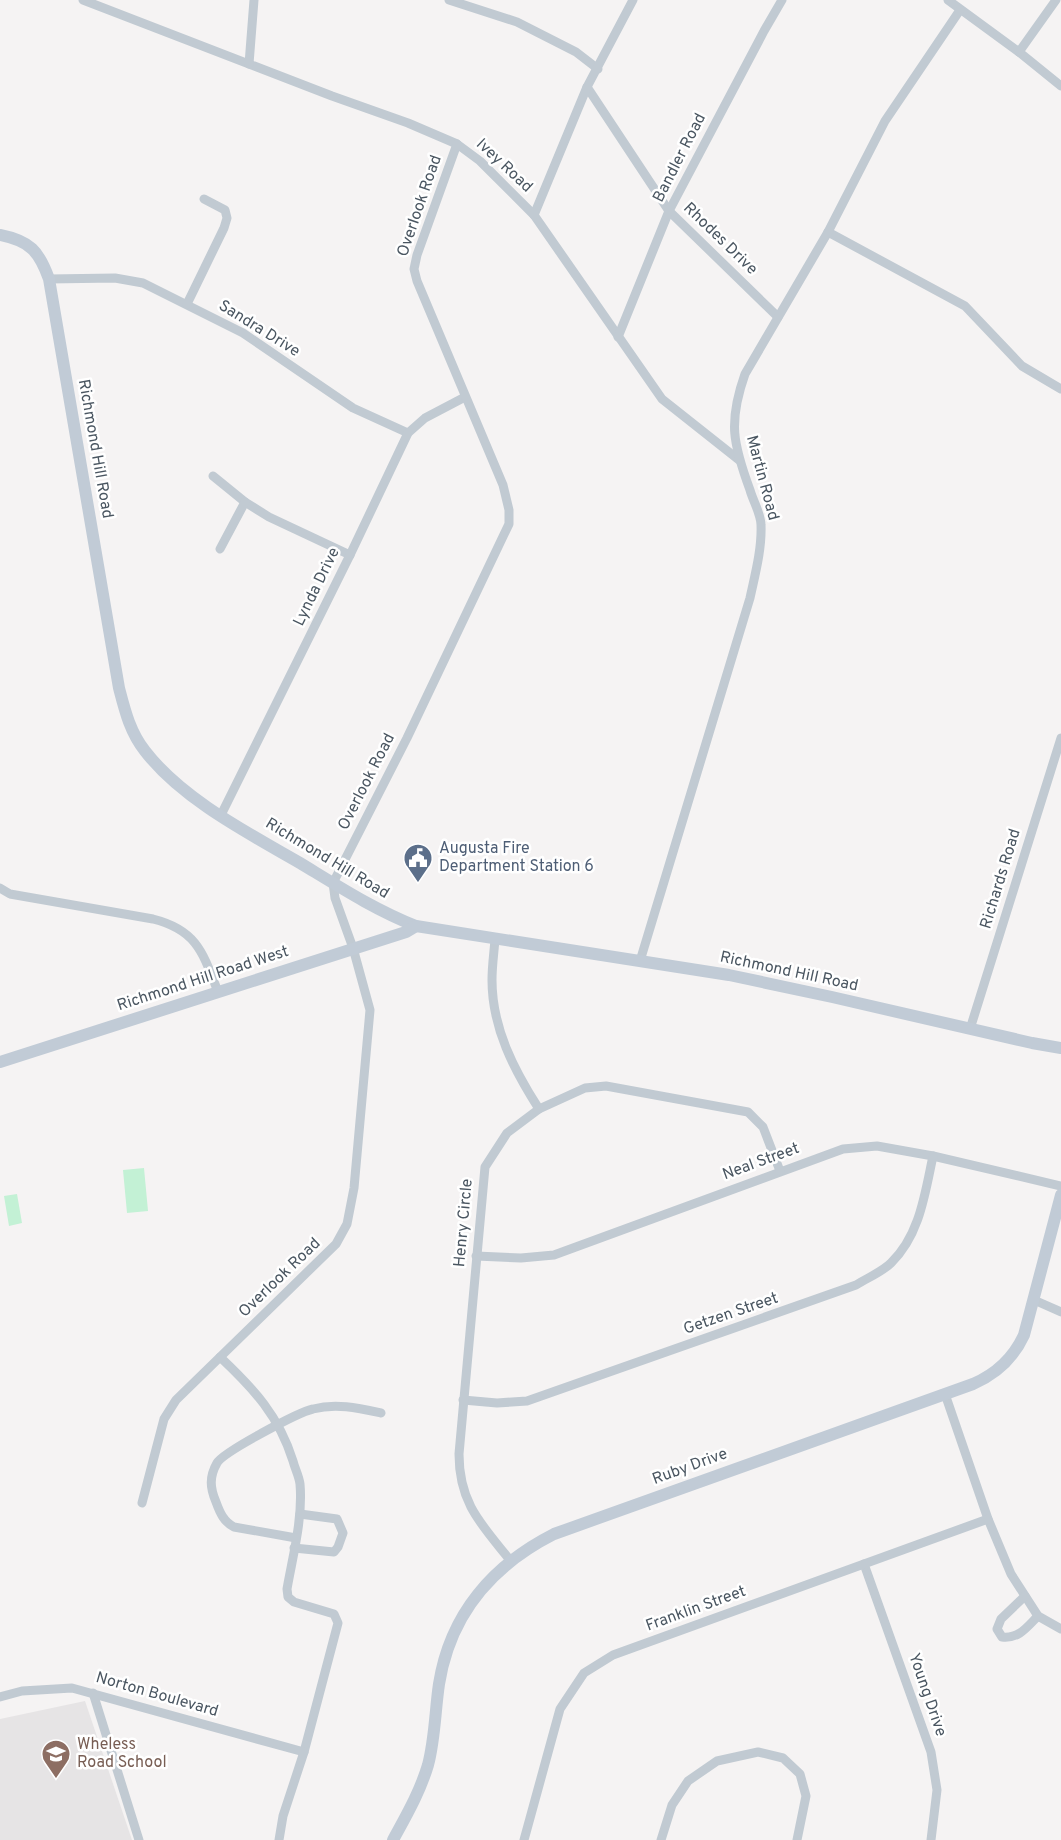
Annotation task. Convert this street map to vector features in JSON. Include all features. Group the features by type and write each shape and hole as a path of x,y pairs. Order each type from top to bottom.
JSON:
{"street":[{"name":"Ivey Road","path":"83,0 408,123 457,144 480,161 534,215 662,399 739,461"},
{"path":"249,64 254,0"},
{"path":"449,0 517,22 576,52 598,69"},
{"path":"534,215 587,87 633,0"},
{"name":"Bandler Road","path":"618,337 669,211 764,31 783,0"},
{"path":"948,0 1061,86"},
{"path":"1019,52 1056,0"},
{"name":"Martin Road","path":"640,961 750,598 761,524 739,461 734,432 736,403 745,375 828,232 885,122 960,10"},
{"name":"Rhodes Drive","path":"587,87 669,211 778,317"},
{"name":"Overlook Road","path":"142,1503 164,1419 176,1400 336,1244 347,1224 354,1188 370,1010 353,948 335,898 333,883 407,738 509,524 509,510 503,485 417,281 414,268 457,144"},
{"path":"187,304 227,218 225,210 204,199"},
{"path":"828,232 965,306 1022,366 1061,389"},
{"name":"Richmond Hill Road","path":"0,235 19,239 35,251 49,279 119,688 129,723 137,739 155,763 186,791 220,815 333,883 385,913 416,926 729,975 1061,1048"},
{"name":"Sandra Drive","path":"49,279 134,280 243,333 353,408 408,433"},
{"name":"Lynda Drive","path":"220,815 350,555 408,433 425,418 465,397"},
{"path":"213,476 245,502 269,517 350,555"},
{"path":"219,549 245,502"},
{"name":"Richards Road","path":"970,1029 1061,738"},
{"path":"0,888 10,894 153,919 176,926 198,945 218,992"},
{"name":"Richmond Hill Road West","path":"0,1062 406,932 416,926"},
{"path":"495,939 492,982 500,1031 518,1076 539,1109"},
{"name":"Henry Circle","path":"510,1560 475,1516 465,1494 459,1464 485,1167 507,1133 539,1109 585,1088 606,1086 748,1112 763,1127 780,1171"},
{"name":"Neal Street","path":"476,1256 521,1258 554,1255 843,1149 877,1146 933,1156 1061,1186"},
{"name":"Getzen Street","path":"463,1400 527,1401 856,1285 891,1263 905,1244 920,1215 933,1156"},
{"name":"Ruby Drive","path":"393,1840 428,1766 433,1743 439,1682 450,1642 471,1602 487,1582 510,1560 534,1544 562,1530 987,1378 1008,1361 1024,1335 1061,1195"},
{"path":"1034,1300 1061,1312"},
{"path":"220,1357 251,1386 278,1426 287,1442 300,1482 300,1514 287,1589 288,1597 294,1602 329,1612 336,1617 338,1623 304,1752 283,1816 279,1840"},
{"path":"945,1394 988,1519 1011,1574 1038,1616 1061,1629"},
{"path":"300,1514 337,1519 342,1533 334,1552 229,1524 221,1515 210,1488 212,1474 218,1460 297,1414 312,1409 333,1405 381,1413"},
{"name":"Franklin Street","path":"524,1840 560,1708 584,1673 613,1655 988,1519"},
{"name":"Young Drive","path":"864,1564 931,1752 937,1790 931,1840"},
{"path":"1026,1596 1001,1619 997,1629 1002,1637 1012,1638 1019,1635 1038,1616"},
{"name":"Norton Boulevard","path":"0,1697 22,1691 72,1688 304,1752"},
{"path":"93,1693 139,1840"},
{"path":"661,1840 672,1805 688,1781 717,1761 758,1752 783,1758 800,1774 806,1796 797,1840"}],"shaded area":[{"name":"Wheless Road School","path":"85,1701 132,1840 0,1840 0,1719"}],"green space":[{"path":"144,1168 148,1211 127,1213 123,1170"},
{"path":"17,1194 22,1223 9,1226 4,1196"}],"place":[{"name":"Augusta Fire Department Station 6","path":"418,884"},
{"name":"Wheless Road School","path":"56,1780"}]}
